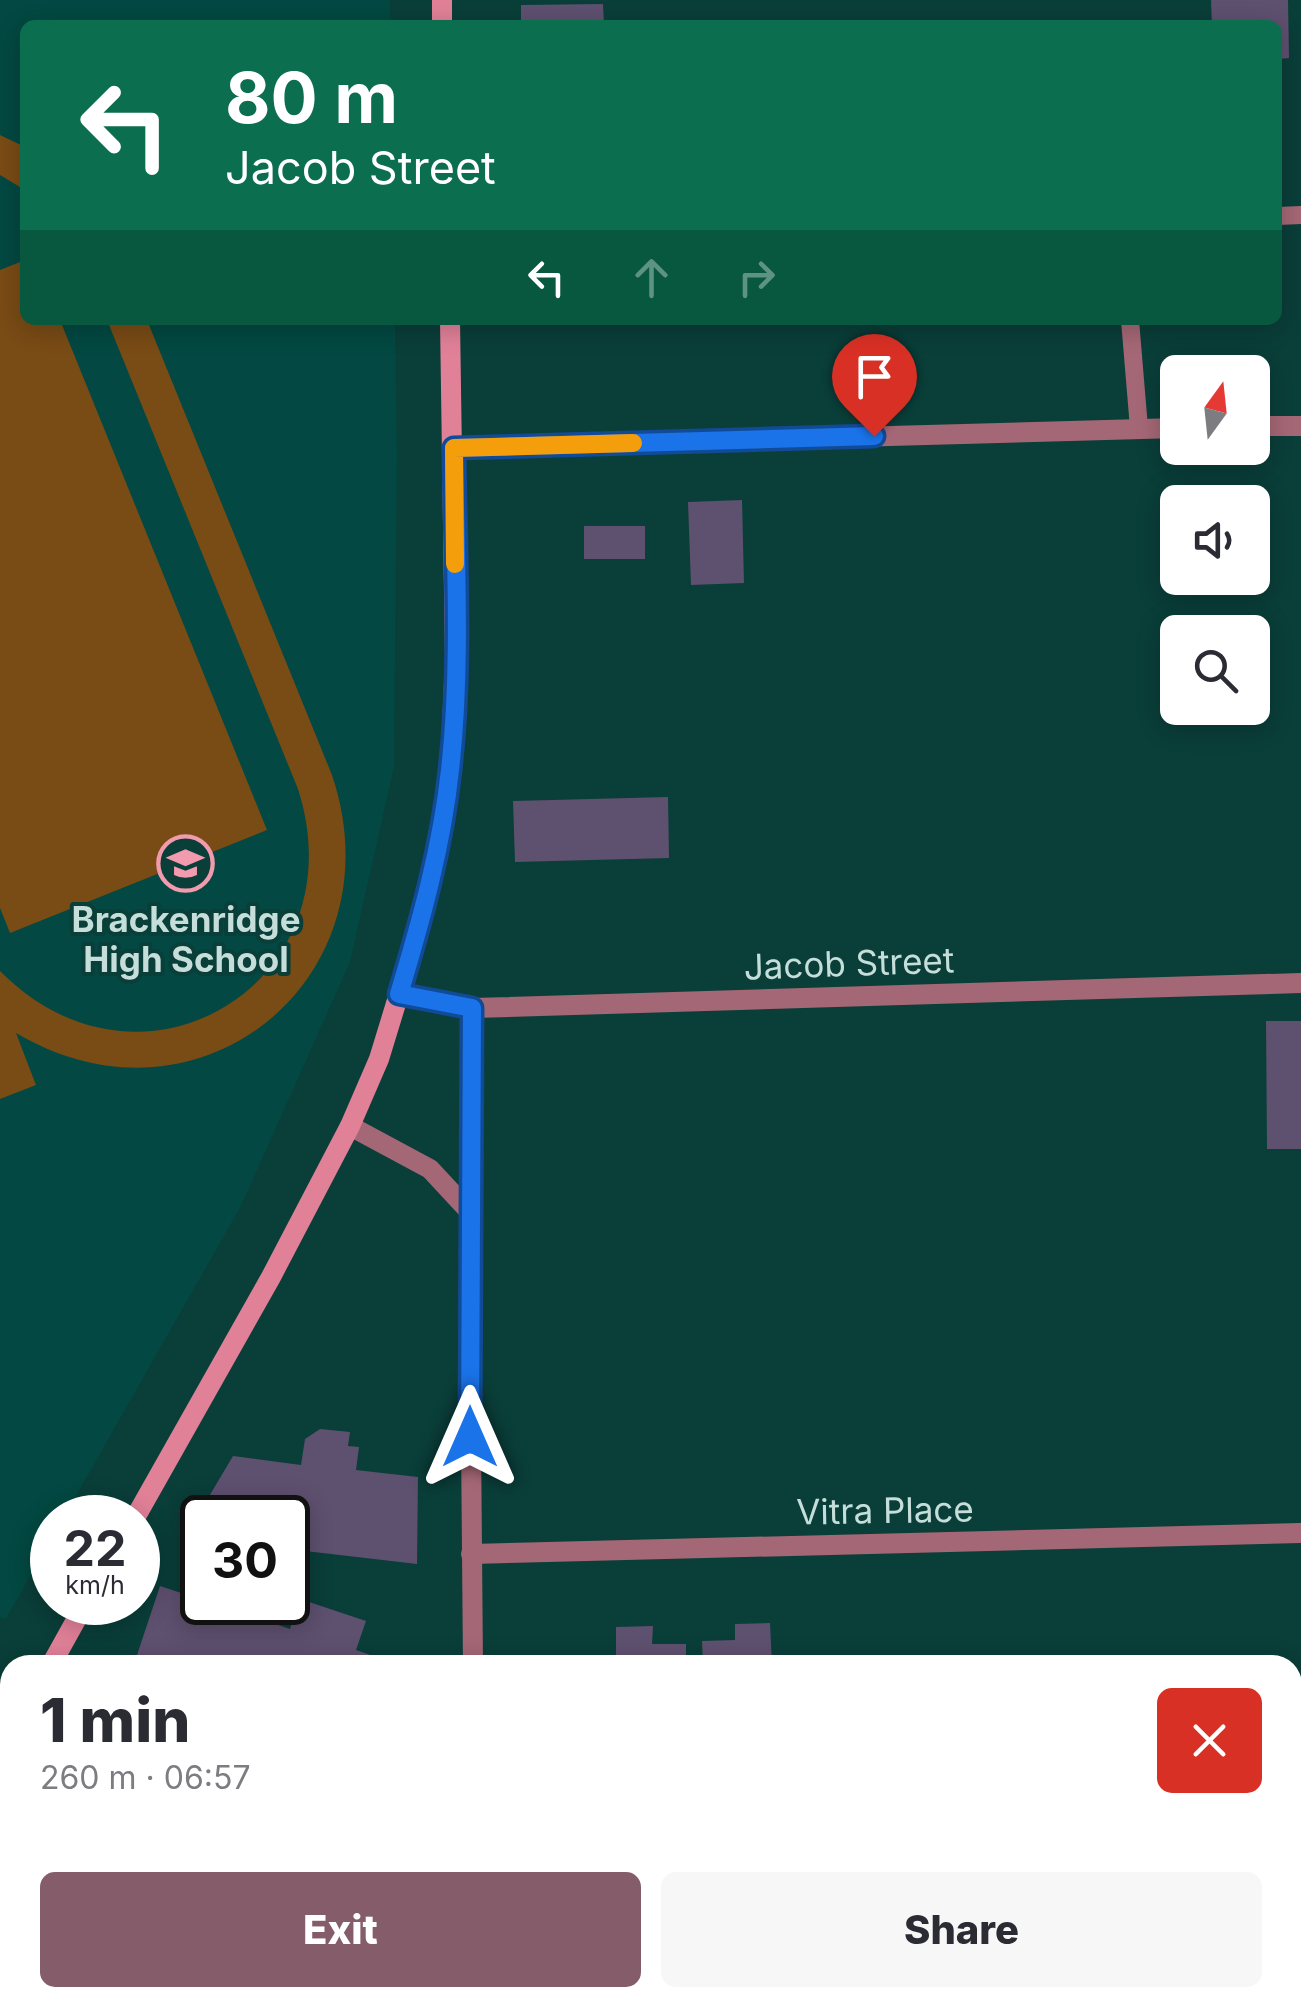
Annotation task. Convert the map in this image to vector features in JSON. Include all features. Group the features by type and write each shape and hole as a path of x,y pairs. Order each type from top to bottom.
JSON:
{"main road":[{"path":"147,1495 271,1277 350,1126 399,994 424,912 450,771 456,660 450,325"},
{"path":"57,1655 73,1625"}],"street":[{"path":"1270,426 1301,426"},
{"path":"454,448 1160,428"},
{"name":"Jacob Street","path":"399,994 472,1008 1301,983"},
{"path":"472,1008 469,1211 473,1655"},
{"path":"350,1126 430,1169 469,1211"},
{"name":"Vitra Place","path":"471,1554 1301,1534"}],"lane":[{"path":"1130,325 1139,428"}],"shaded area":[{"name":"Brackenridge High School","path":"0,0 390,0 390,20 20,20 20,325 395,325 397,457 394,767 350,962 241,1206 77,1495 30,1495 30,1576 6,1619 0,1617"},
{"path":"0,135 20,145 20,187 0,175"},
{"path":"20,262 20,325 62,325 267,830 10,933 0,908 0,270"},
{"path":"109,325 149,325 332,775 345,849 337,916 310,974 268,1021 215,1053 153,1067 85,1061 16,1033 36,1085 0,1099 0,971 56,1012 115,1030 173,1028 226,1006 268,969 298,919 309,858 298,789"}],"building":[{"path":"1211,0 1288,0 1289,58 1282,59 1282,20 1212,20"},
{"path":"603,4 604,20 521,20 521,5"},
{"path":"742,500 744,583 691,585 688,502"},
{"path":"584,526 645,526 645,559 584,559"},
{"path":"668,797 669,858 515,862 513,801"},
{"path":"1266,1021 1301,1021 1301,1149 1267,1149"},
{"path":"320,1429 350,1432 348,1446 359,1447 356,1470 418,1477 417,1564 310,1552 310,1495 210,1495 233,1456 301,1465 305,1439"},
{"path":"160,1586 180,1593 180,1625 278,1625 290,1629 291,1625 310,1625 310,1602 366,1621 356,1650 370,1655 137,1655 147,1625 160,1625"},
{"path":"770,1623 772,1655 703,1655 702,1641 735,1640 735,1624"},
{"path":"653,1626 652,1644 686,1644 686,1655 616,1655 616,1627"}],"slow traffic":[{"path":"455,564 454,448 633,443"}],"place":[{"name":"Brackenridge High School","path":"186,864"}],"route":[{"path":"470,1437 472,1008 399,994 424,912 450,771 456,660 454,448 874,436"}]}
